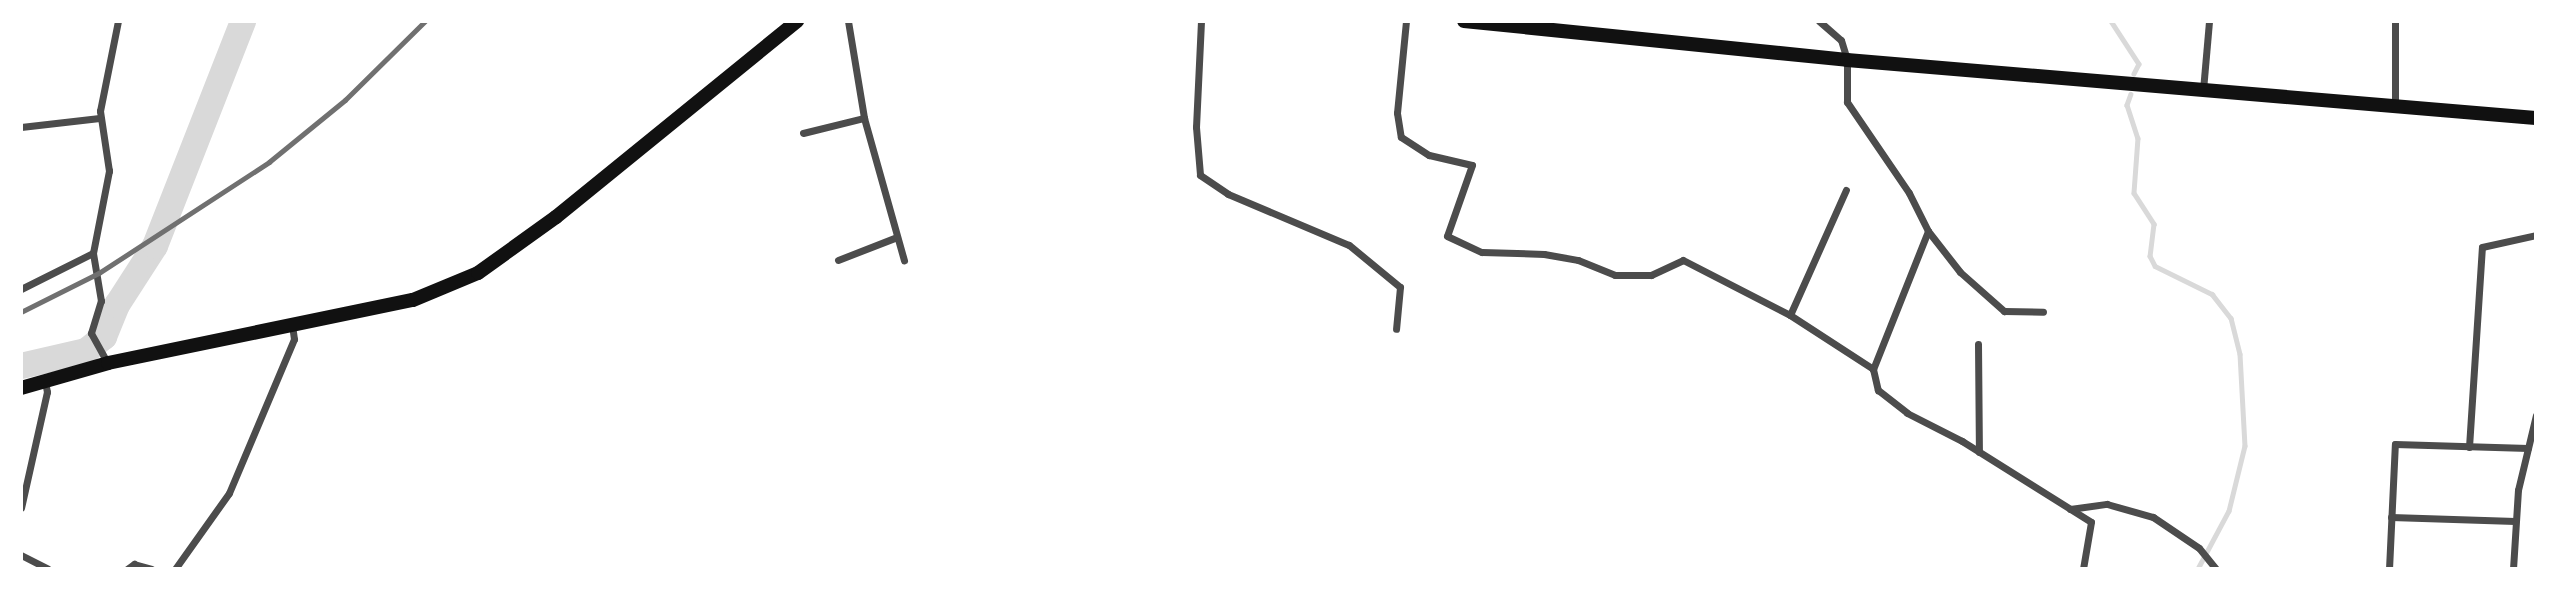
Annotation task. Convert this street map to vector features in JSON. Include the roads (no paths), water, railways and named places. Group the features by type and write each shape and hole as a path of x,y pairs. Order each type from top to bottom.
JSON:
{"main road":[{"path":"21,388 108,363 413,300 478,273 556,217 797,21"},
{"path":"1464,21 1847,60 2536,118"}],"street":[{"path":"108,363 91,333 101,301 93,253 109,171 99,118 118,21"},
{"path":"848,21 864,118 904,260"},
{"path":"1201,21 1196,127 1200,175 1228,194 1349,245 1400,287 1396,329"},
{"path":"1406,21 1397,113 1401,137 1429,155 1472,165 1447,236 1482,252 1555,256 1615,275 1651,275 1683,260 1790,315 1873,369"},
{"path":"1819,21 1841,40 1847,60 1847,102 1909,193 1928,230 1960,272 2004,311 2043,312"},
{"path":"2203,90 2209,21"},
{"path":"2395,21 2395,106"},
{"path":"21,127 99,118"},
{"path":"803,133 864,118"},
{"path":"1790,315 1846,190"},
{"path":"1928,230 1873,369 1878,390 1906,413 1979,452 2091,523 2083,569"},
{"path":"2469,447 2482,247 2536,235"},
{"path":"838,260 897,237"},
{"path":"21,289 93,253"},
{"path":"175,569 229,493 294,339 292,325"},
{"path":"1978,344 1979,452"},
{"path":"21,508 47,392 45,382"},
{"path":"2514,569 2515,521 2536,415"},
{"path":"2389,569 2395,444 2528,448"},
{"path":"2069,509 2107,504 2153,517 2199,548 2214,566"},
{"path":"2391,517 2515,521"},
{"path":"21,555 47,569"},
{"path":"127,569 134,564 151,569"}],"waterway":[{"path":"21,366 86,351 104,337 117,305 155,246 243,21"},
{"path":"2111,21 2139,64 2134,74"},
{"path":"2131,94 2127,105 2138,138 2134,193 2154,224 2150,256 2155,266 2212,294 2231,318 2240,354 2245,446 2229,511 2198,569"}],"railway":[{"path":"21,312 99,273 269,162 345,100 425,21"}]}
